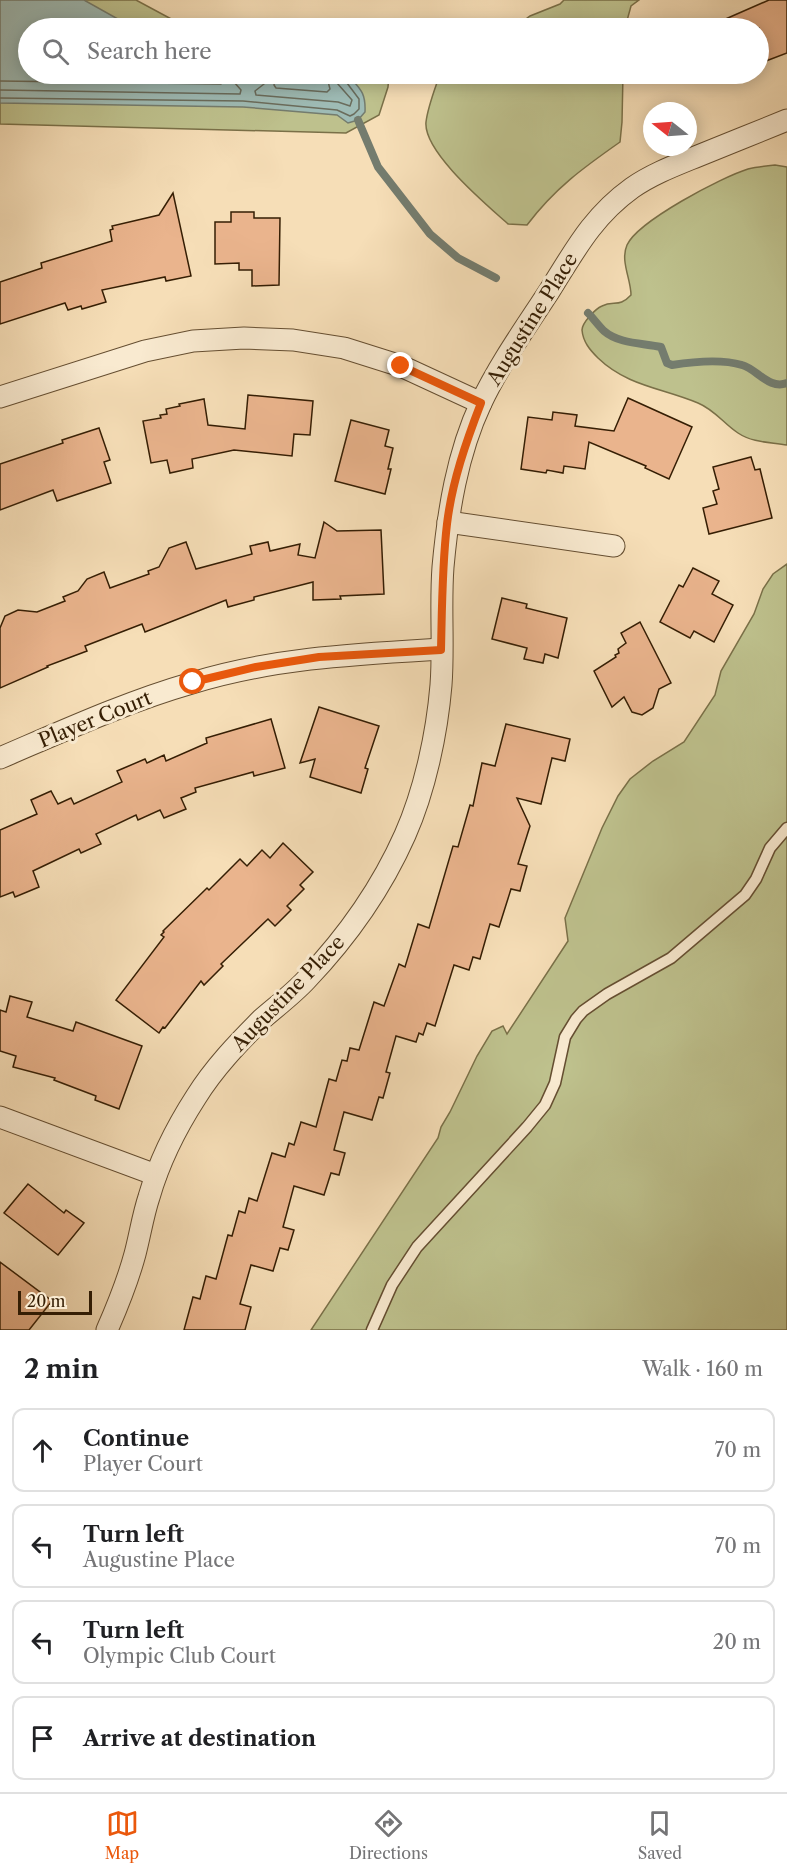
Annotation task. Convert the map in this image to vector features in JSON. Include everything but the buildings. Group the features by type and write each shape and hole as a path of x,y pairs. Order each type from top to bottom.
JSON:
{"street":[{"name":"Augustine Place","path":"107,1330 124,1290 156,1175 174,1134 197,1094 231,1051 263,1018 304,982 338,944 376,890 406,833 421,788 435,731 441,682 442,572 447,522 456,478 469,433 481,403 507,357 588,229 611,204 636,185 666,169 787,120"},
{"path":"0,397 145,351 194,341 244,338 293,340 344,348 401,366 481,403"},
{"path":"447,522 614,546"},
{"name":"Player Court","path":"0,758 126,704 193,682 256,667 319,657 441,650"},
{"path":"0,1116 156,1175"}],"lane":[{"path":"372,1330 392,1285 417,1247 545,1105 555,1083 565,1037 576,1019 600,998 671,958 745,895 756,879 770,848 787,828"}],"green space":[{"path":"0,0 136,0 169,18 18,18 18,84 388,84 379,115 346,133 0,124"},
{"path":"564,0 639,0 631,6 628,18 527,18 560,4"},
{"path":"437,84 623,84 620,142 570,179 527,225 508,224 458,177 435,148 428,134 426,122"},
{"path":"775,165 787,167 787,445 744,436 704,406 621,375 592,352 585,342 582,330 586,320 599,308 606,304 620,303 631,295 625,251 634,235 682,201 720,181 748,169"},
{"path":"787,564 787,1330 311,1330 438,1138 441,1127 492,1031 503,1026 507,1034 568,941 565,918 602,828 618,796 630,779 653,761 684,742 715,695 721,671 754,614 763,589 773,574"}],"water":[{"path":"0,0 84,0 116,18 18,18 18,84 355,84 363,94 365,112 358,120 348,123 337,115 243,107 0,103"}],"waterway":[{"path":"358,120 378,167 430,234 458,258 496,278"},
{"path":"588,313 610,335 631,342 661,347 667,363 672,365 707,362 734,363 748,367 774,384 787,383"}],"route":[{"path":"193,682 256,667 319,657 441,650 442,572 447,522 456,478 469,433 481,403 401,366"}]}
